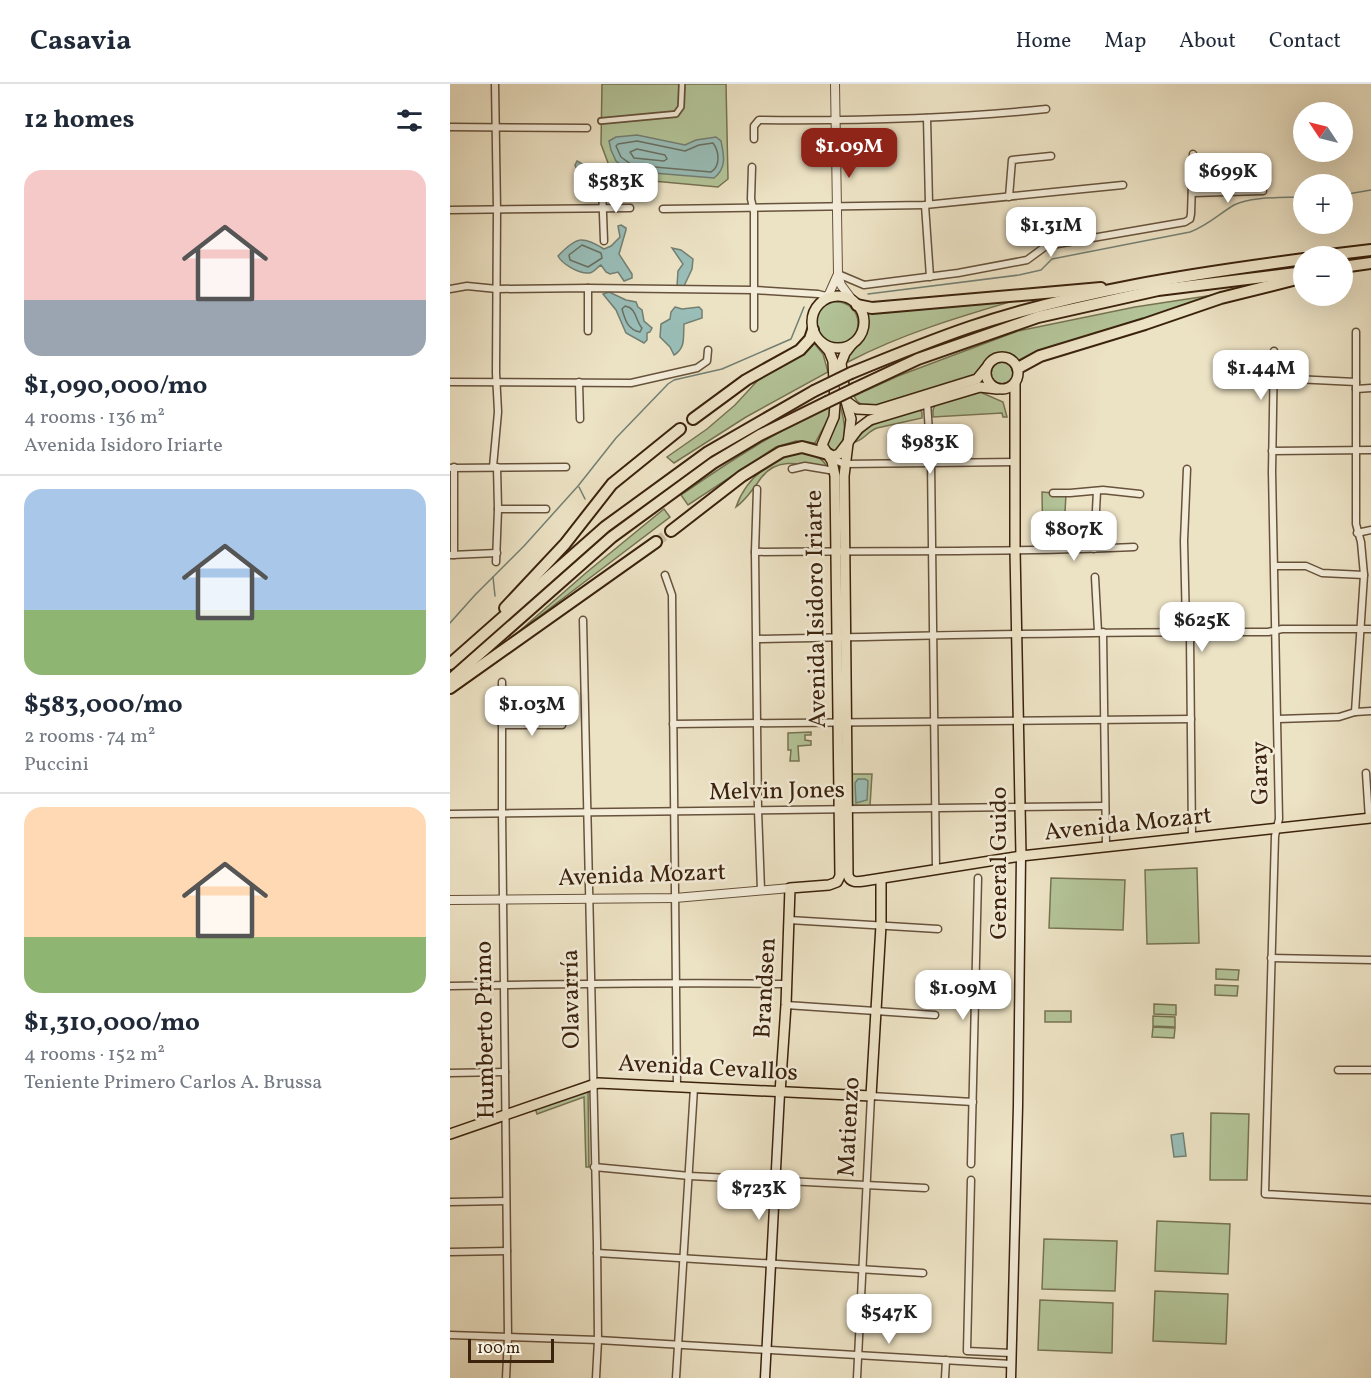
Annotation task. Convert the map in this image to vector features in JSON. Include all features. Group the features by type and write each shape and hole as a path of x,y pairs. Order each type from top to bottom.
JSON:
{"highway":[{"path":"1353,252 1371,250"},
{"path":"450,663 605,527 708,452 814,391 851,373 970,327 1031,309 1132,286 1293,261"},
{"path":"1353,266 1371,263"},
{"path":"450,680 612,537 723,458 760,435 856,388 918,359 1038,317 1158,290 1293,274"},
{"path":"1018,368 1040,356 1221,298 1293,281"},
{"path":"855,303 872,308 1132,286"},
{"path":"693,419 739,384 800,350 810,339 813,330"},
{"path":"450,663 558,552 612,484 680,429"},
{"path":"671,531 742,476 781,452 802,447 829,456"},
{"path":"450,688 656,542"}],"main road":[{"path":"841,297 855,303 863,318 862,333 852,344 836,348 821,342 813,330 813,315 824,299 841,297"},
{"name":"Avenida Isidoro Iriarte","path":"821,342 831,356 834,381 834,417 823,441 823,447 838,474 844,809 848,875 854,882"},
{"name":"Avenida Isidoro Iriarte","path":"838,474 844,464 851,419 841,363 852,344"},
{"path":"829,456 839,454 855,432 866,422 980,387 1006,389 1015,384 1018,379 1018,368 1012,360 1002,356 992,360 977,379 877,410 857,410 846,400"},
{"path":"986,368 987,378 997,389"},
{"name":"General Guido","path":"1011,1378 1021,856 1016,635 1015,384"},
{"name":"Avenida Isidoro Iriarte","path":"834,884 840,876 844,809"},
{"name":"Avenida Mozart","path":"854,882 1021,856 1370,818"},
{"name":"Matienzo","path":"871,1096 881,925 881,879"},
{"name":"Avenida Mozart","path":"790,888 834,884"},
{"name":"Brandsen","path":"765,1378 786,1005 790,888"},
{"name":"Avenida Cevallos","path":"450,1134 592,1084 871,1096"}],"street":[{"path":"495,84 498,210 496,562"},
{"path":"601,121 676,114 681,107 682,84"},
{"path":"835,84 838,274 841,285 855,303"},
{"path":"754,139 754,126 759,120 835,121 927,118 1046,110"},
{"path":"927,118 930,277"},
{"path":"450,127 586,128"},
{"path":"838,274 864,285 930,277 1027,261 1046,246 1185,222 1190,219 1191,214 1193,154"},
{"path":"1009,197 1012,160 1051,156"},
{"path":"752,167 754,328"},
{"path":"663,209 927,204 1123,185"},
{"path":"602,187 604,241"},
{"path":"1192,193 1263,191"},
{"path":"450,210 630,208"},
{"path":"450,289 467,286 497,289 754,290 818,294 824,299 838,274"},
{"path":"588,288 588,331"},
{"path":"1355,712 1364,575 1361,542 1357,533 1356,332"},
{"path":"450,382 631,383 704,365 709,358 708,351"},
{"name":"Garay","path":"1274,351 1272,451 1280,819 1275,836 1265,1194 1371,1200"},
{"path":"1274,378 1371,388"},
{"path":"579,382 580,418"},
{"path":"927,402 931,463 936,869"},
{"path":"1272,451 1371,450"},
{"path":"829,456 844,464 1015,462"},
{"path":"792,469 805,466 838,474"},
{"path":"497,553 452,555 452,468 566,467"},
{"path":"1187,469 1184,541 1191,719 1192,837"},
{"path":"757,489 755,552 761,890"},
{"path":"1053,493 1109,490 1140,494"},
{"path":"1094,549 1096,491"},
{"path":"498,509 546,509"},
{"path":"1357,533 1371,530"},
{"path":"755,552 1067,551 1134,547"},
{"path":"1275,566 1306,566 1326,574 1364,575"},
{"path":"665,576 672,595 677,1087"},
{"path":"1095,577 1101,632 1106,846"},
{"name":"Olavarría","path":"583,620 597,1253 596,1378"},
{"path":"757,639 1371,628"},
{"name":"Humberto Primo","path":"502,682 508,1337 506,1378"},
{"path":"1278,719 1339,717 1355,712 1371,711"},
{"path":"673,724 1191,719"},
{"path":"502,725 562,725"},
{"path":"1366,773 1370,818"},
{"name":"Melvin Jones","path":"450,814 1105,806"},
{"path":"971,1164 978,878"},
{"name":"Avenida Mozart","path":"450,900 675,898 790,888"},
{"path":"789,920 938,929"},
{"path":"1271,958 1371,960"},
{"path":"450,986 677,982 787,984"},
{"path":"786,1005 934,1015"},
{"path":"1338,1070 1371,1070"},
{"path":"450,1073 505,1072"},
{"path":"676,1378 694,1088"},
{"name":"Avenida Cevallos","path":"871,1096 973,1102"},
{"name":"Matienzo","path":"857,1378 871,1096"},
{"path":"594,1167 690,1176 926,1188"},
{"path":"971,1180 967,1351 1011,1353"},
{"path":"450,1202 506,1201"},
{"path":"450,1252 507,1251"},
{"path":"597,1253 922,1273"},
{"path":"450,1335 598,1340 1011,1364"},
{"path":"945,1378 946,1360"}],"green space":[{"path":"602,84 726,84 728,179 718,187 631,179 611,171 601,144"},
{"path":"1220,294 1022,361 996,354 987,358 972,377 879,406 865,407 854,396 898,376 1018,331 1135,307"},
{"path":"1030,296 915,333 848,362 852,349 867,327 865,311"},
{"path":"837,302 845,303 852,308 857,315 857,331 852,338 845,343 837,344 829,343 822,338 817,331 816,323 817,315 822,308 829,303"},
{"path":"813,342 823,354 828,372 746,417 674,463 667,457 707,429 735,405 759,379"},
{"path":"1002,358 1012,362 1016,372 1012,382 1002,386 992,382 988,372 992,362"},
{"path":"980,392 1003,402 1007,417 1003,417 1002,413 933,417 935,405"},
{"path":"838,397 844,434 843,441 833,452 826,447 837,423"},
{"path":"833,405 832,412 815,443 796,441 776,447 688,505 681,495 755,446"},
{"path":"918,409 922,412 922,418 877,428 855,442 860,435 875,424"},
{"path":"798,452 816,456 828,469 792,463 775,466 761,478 736,507 746,487 760,472 778,460"},
{"path":"1042,492 1066,494 1063,548 1043,548"},
{"path":"664,509 670,517 516,634 587,572"},
{"path":"811,732 811,735 805,735 805,740 811,741 811,745 798,746 799,761 790,761 788,733"},
{"path":"851,774 872,774 870,806 852,805 850,801"},
{"path":"1197,868 1199,943 1147,944 1145,870"},
{"path":"1051,878 1125,880 1123,930 1049,928"},
{"path":"1216,969 1239,970 1238,980 1216,979"},
{"path":"1215,985 1238,986 1237,996 1215,995"},
{"path":"1154,1004 1176,1005 1176,1015 1154,1014"},
{"path":"1045,1011 1071,1011 1071,1022 1045,1022"},
{"path":"1153,1016 1175,1017 1175,1027 1153,1026"},
{"path":"1153,1027 1175,1028 1174,1038 1152,1037"},
{"path":"588,1088 589,1167 586,1167 584,1097 537,1114 535,1108"},
{"path":"1211,1113 1249,1114 1247,1180 1210,1180"},
{"path":"1157,1221 1230,1224 1228,1274 1155,1271"},
{"path":"1044,1239 1117,1241 1115,1291 1042,1289"},
{"path":"1155,1291 1228,1294 1226,1344 1153,1341"},
{"path":"1040,1300 1113,1303 1112,1353 1038,1350"}],"water":[{"path":"637,135 685,145 696,140 716,137 721,141 723,166 714,178 629,171 616,161 609,141 616,137"},
{"path":"577,161 595,171 597,176 589,188 584,189 575,165"},
{"path":"621,225 626,230 619,254 632,274 632,278 624,281 618,272 610,274 601,265 591,273 580,272 567,265 558,256 570,245 580,240 604,249 611,246 620,237 618,226"},
{"path":"672,248 681,250 693,259 692,269 684,286 677,286 678,271 683,264"},
{"path":"609,292 636,302 642,310 644,321 652,328 647,333 647,340 644,343 626,333 616,310 603,294"},
{"path":"675,307 682,309 699,307 702,310 702,318 684,324 682,346 674,355 660,337 661,324 670,319"},
{"path":"858,779 868,781 867,800 856,803 855,783"},
{"path":"1183,1133 1186,1156 1174,1157 1171,1135"}],"waterway":[{"path":"1353,193 1371,190"},
{"path":"868,294 1019,275 1041,270 1052,259 1190,232 1241,202 1293,197"},
{"path":"450,623 524,546 578,486 616,438 668,384 674,380 722,369 791,339 804,307"},
{"path":"579,487 585,499"},
{"path":"493,577 495,596"}],"tunnel":[{"path":"656,542 671,531"}]}
